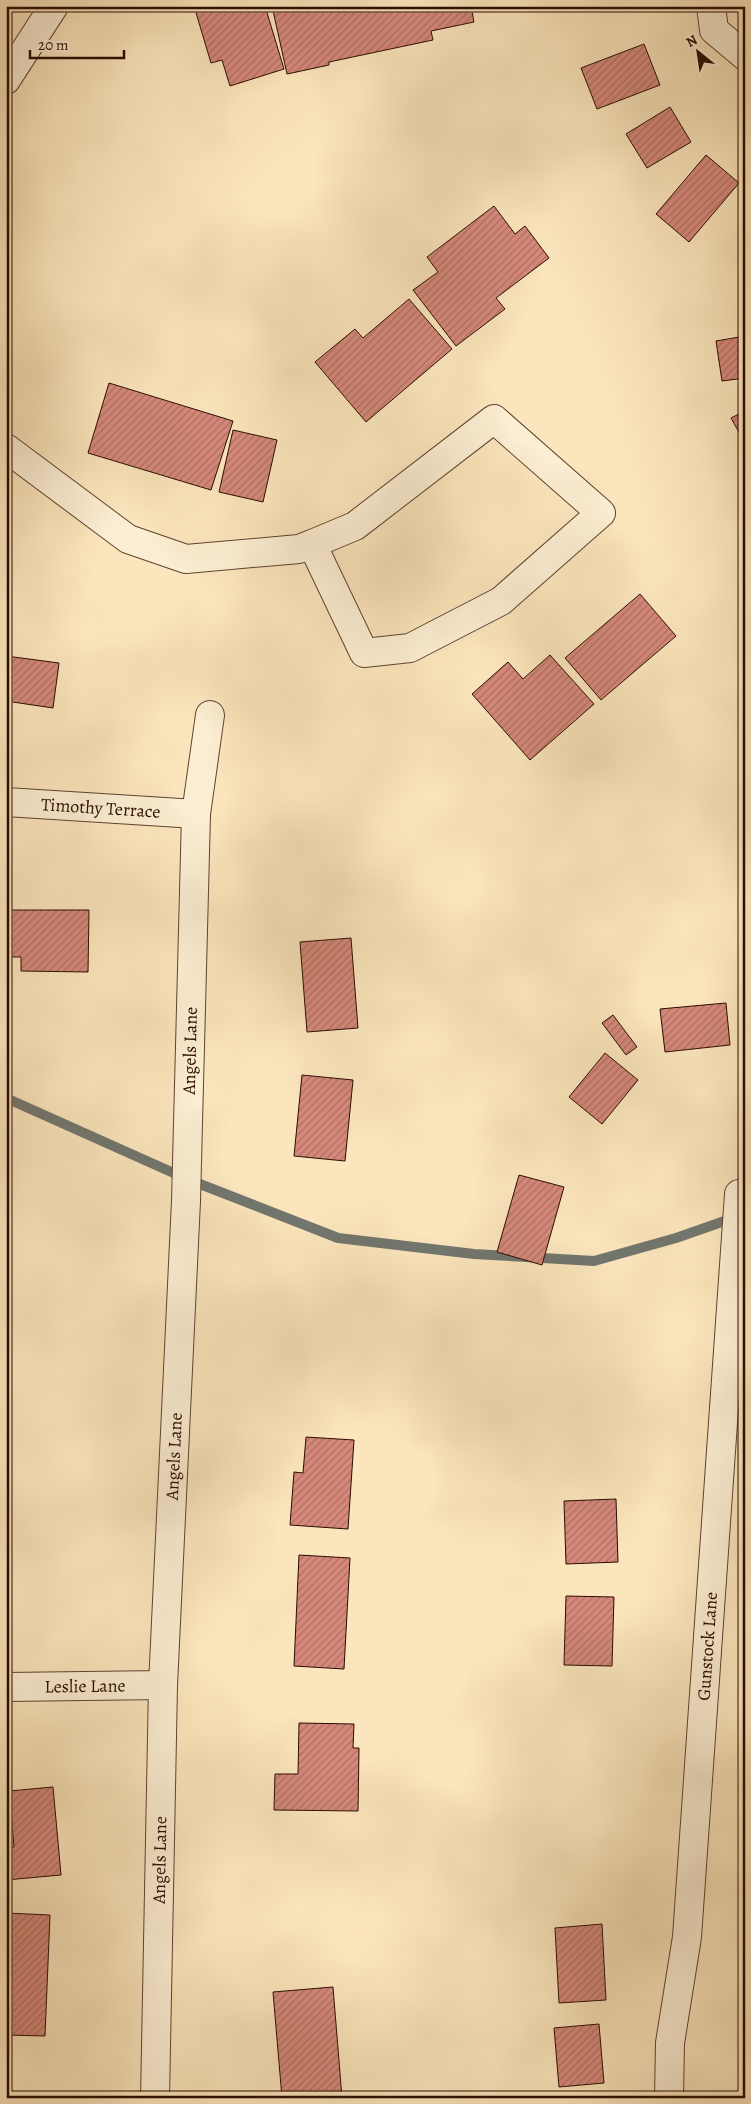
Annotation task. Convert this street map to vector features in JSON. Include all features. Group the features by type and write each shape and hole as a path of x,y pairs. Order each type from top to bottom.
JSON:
{"street":[{"path":"6,80 54,6"},
{"path":"711,6 714,30 745,56"},
{"path":"6,448 128,539 186,559 299,549 355,526 494,419 601,513 501,601 410,648 364,653 312,544"},
{"name":"Angels Lane","path":"155,2098 164,1685 186,1201 196,814 210,715"},
{"name":"Timothy Terrace","path":"6,802 196,814"},
{"name":"Gunstock Lane","path":"669,2098 670,2043 688,1937 739,1194"},
{"name":"Leslie Lane","path":"6,1686 164,1685"}],"building":[{"path":"194,6 265,6 284,69 230,86 222,60 211,63"},
{"path":"272,6 471,6 474,22 431,31 433,40 329,62 329,65 287,74"},
{"path":"644,44 660,85 597,109 581,68"},
{"path":"670,107 691,142 647,168 626,134"},
{"path":"706,155 739,183 689,242 656,214"},
{"path":"494,206 515,234 525,226 549,258 496,298 505,309 456,346 413,290 438,272 427,257"},
{"path":"409,299 452,349 366,422 315,362 355,329 363,338"},
{"path":"745,336 745,378 722,381 716,341"},
{"path":"109,383 233,421 211,490 88,453"},
{"path":"745,411 745,443 731,418"},
{"path":"233,430 277,440 263,502 219,492"},
{"path":"640,594 676,636 601,700 565,658"},
{"path":"550,655 594,704 530,760 472,694 508,662 523,679"},
{"path":"6,656 59,663 53,708 6,701"},
{"path":"6,910 89,910 88,972 21,971 21,957 6,957"},
{"path":"351,938 358,1028 307,1032 300,942"},
{"path":"726,1003 730,1045 665,1052 660,1009"},
{"path":"613,1015 637,1047 626,1055 602,1023"},
{"path":"605,1053 638,1080 602,1124 569,1097"},
{"path":"302,1075 353,1080 345,1161 294,1156"},
{"path":"519,1175 564,1187 542,1265 497,1252"},
{"path":"306,1437 354,1440 348,1529 290,1525 294,1472 303,1473"},
{"path":"616,1499 618,1562 566,1564 564,1501"},
{"path":"299,1555 350,1558 344,1669 294,1666"},
{"path":"566,1596 614,1597 612,1666 564,1665"},
{"path":"299,1723 354,1724 353,1748 359,1748 358,1811 274,1810 275,1774 298,1774"},
{"path":"53,1787 61,1875 6,1880 6,1848 14,1847 9,1791"},
{"path":"6,1913 50,1915 45,2036 6,2035"},
{"path":"602,1924 606,2000 559,2003 555,1928"},
{"path":"333,1987 342,2098 282,2098 273,1992"},
{"path":"599,2024 604,2083 559,2087 554,2028"}],"waterway":[{"path":"6,1098 187,1179 338,1238 474,1254 594,1261 676,1238 736,1217"}]}
